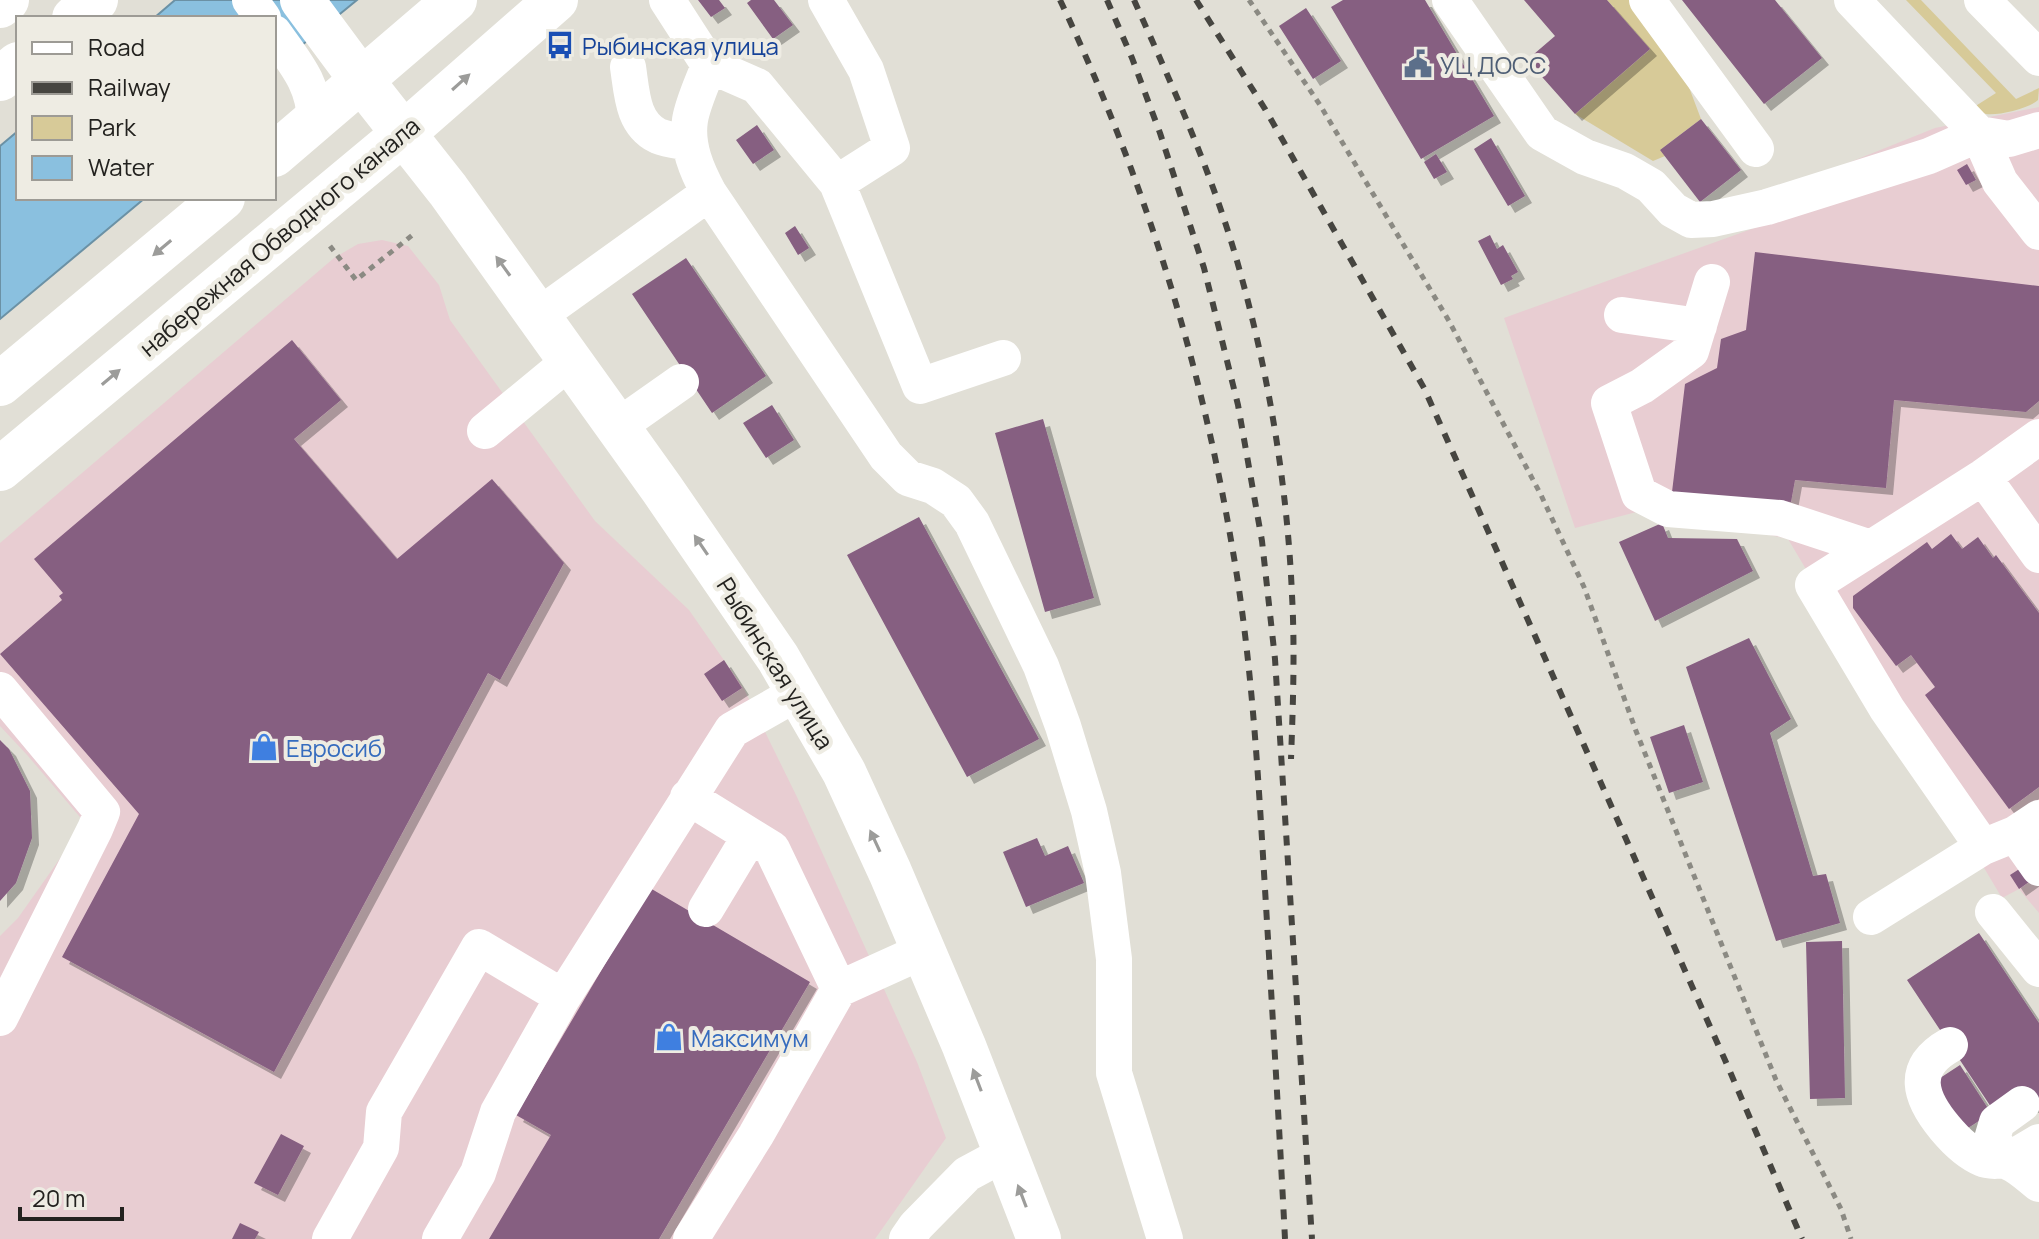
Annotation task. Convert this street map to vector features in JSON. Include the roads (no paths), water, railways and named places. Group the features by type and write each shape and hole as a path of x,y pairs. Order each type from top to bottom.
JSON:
{"main road":[{"path":"0,6 7,0"},
{"path":"76,16 96,0"},
{"path":"276,153 455,0"},
{"name":"набережная Обводного канала","path":"0,469 403,134 556,0"},
{"name":"Рыбинская улица","path":"298,30 362,81 448,190 753,620 799,692 844,772 890,872 964,1046 1039,1239"},
{"path":"0,79 16,66"},
{"path":"0,384 221,200"}],"street":[{"path":"667,0 709,65 757,86 837,183 920,386 1003,358"},
{"path":"826,0 866,70 892,148 837,183"},
{"path":"1450,0 1542,133 1585,157 1638,178 1651,186 1673,210 1691,220 1713,219 1767,207 1929,156 1979,134 2009,139 2039,130"},
{"path":"1647,0 1756,149"},
{"path":"1852,0 1979,134 2000,182 2039,232"},
{"path":"1982,0 2039,58"},
{"path":"298,30 315,103 315,121"},
{"path":"709,65 690,119 690,143 696,168 709,193 886,456 908,478 933,486 956,501 972,523 1041,666 1089,811 1103,873 1114,959 1114,1073 1165,1239"},
{"path":"628,67 634,107 644,126 660,137 690,143"},
{"path":"538,316 709,193"},
{"path":"1712,282 1691,351 1642,386 1609,403 1639,494 1668,509 1780,518 1871,548"},
{"path":"1622,315 1699,326"},
{"path":"485,431 570,361"},
{"path":"617,427 681,382"},
{"path":"2039,437 1983,477 1813,585 1887,709 2012,833 2039,868"},
{"path":"1983,477 2039,555"},
{"path":"0,690 102,812 2,1008"},
{"path":"440,1239 478,1173 498,1112 563,997 688,797 732,730 799,692"},
{"path":"688,797 772,849 839,989"},
{"path":"1871,917 2012,833"},
{"path":"706,909 750,836"},
{"path":"1993,912 2039,969"},
{"path":"330,1239 381,1148 384,1112 479,947 563,997"},
{"path":"691,1239 756,1135 839,989 923,951"},
{"path":"1950,1045 1934,1056 1921,1081 1927,1104 1958,1143 1985,1160 2007,1161 2039,1142"},
{"path":"2022,1104 1997,1122 1992,1139 2007,1161 2039,1184"},
{"path":"907,1239 967,1174 1006,1153"}],"water":[{"path":"175,0 357,0 276,66 276,16 156,16"},
{"path":"16,133 16,200 143,200 0,319 0,146"}],"railway":[{"path":"1060,0 1117,132 1165,267 1203,405 1232,546 1245,631 1257,760 1285,1239"},
{"path":"1107,0 1160,133 1204,268 1238,405 1262,541 1275,659 1312,1239"},
{"path":"1134,0 1189,125 1225,221 1266,380 1280,466 1289,552 1293,636 1291,759"},
{"path":"1196,0 1265,109 1424,388 1802,1239"}],"place":[{"name":"Рыбинская улица","path":"560,45"},
{"name":"УЦ ДОСС","path":"1418,64"},
{"name":"Евросиб","path":"264,747"},
{"name":"Максимум","path":"669,1037"}]}
